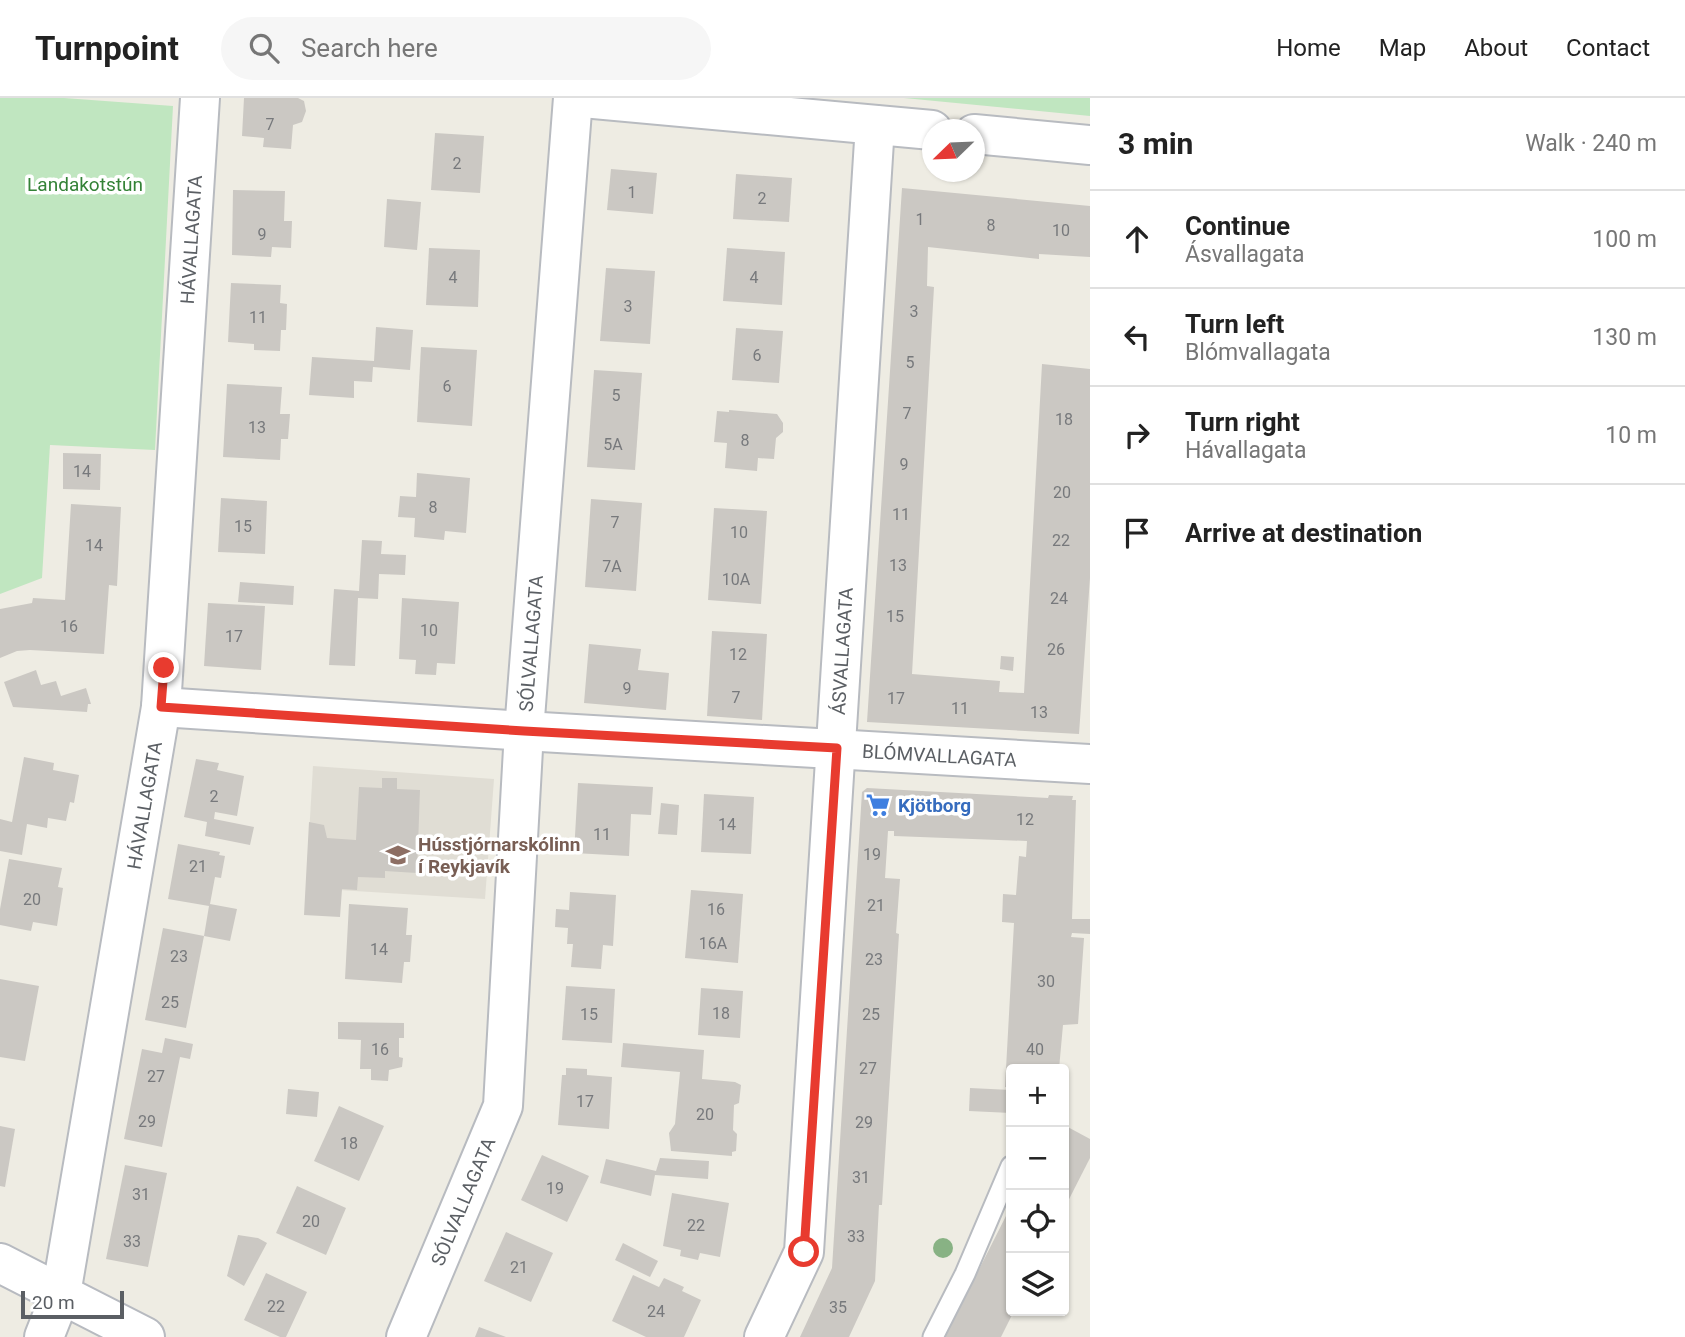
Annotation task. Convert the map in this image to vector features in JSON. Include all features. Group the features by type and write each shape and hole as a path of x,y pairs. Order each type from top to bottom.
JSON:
{"street":[{"name":"HÁVALLAGATA","path":"44,1337 61,1294 161,707 200,98"},
{"name":"SÓLVALLAGATA","path":"406,1337 503,1106 524,731 573,98"},
{"path":"583,98 922,129"},
{"name":"ÁSVALLAGATA","path":"764,1337 804,1252 876,125"},
{"path":"985,135 1090,145"},
{"name":"BLÓMVALLAGATA","path":"161,707 1090,764"},
{"path":"0,1263 145,1337"}],"lane":[{"path":"933,1337 965,1274 1006,1178"}],"shaded area":[{"name":"Hússtjórnarskólinn í Reykjavík","path":"313,766 494,779 485,899 306,888"}],"green space":[{"name":"Landakotstún","path":"0,98 64,98 173,106 155,450 50,445 42,578 0,594"},
{"path":"904,98 1090,98 1090,116"}],"building":[{"path":"244,98 298,98 304,101 306,111 302,122 293,125 291,149 263,147 264,138 242,136"},
{"path":"435,133 484,136 480,193 431,190"},
{"path":"611,169 657,173 653,214 607,210"},
{"path":"736,174 792,178 789,222 733,219"},
{"path":"902,188 1090,206 1090,257 1039,254 1039,259 928,247 927,286 934,287 912,674 1000,681 999,692 1024,693 1042,364 1090,369 1090,578 1079,734 867,722"},
{"path":"233,190 285,191 284,221 292,221 291,248 272,247 271,257 232,255"},
{"path":"387,199 421,202 417,250 384,247"},
{"path":"429,248 480,250 478,307 426,305"},
{"path":"727,248 785,252 782,305 723,301"},
{"path":"606,268 655,271 650,344 600,341"},
{"path":"231,283 281,285 280,303 287,304 286,330 281,330 280,351 254,350 254,344 228,342"},
{"path":"376,327 413,330 410,370 373,367 372,382 354,381 354,398 309,395 312,357 374,361"},
{"path":"736,328 783,331 779,383 732,380"},
{"path":"421,347 477,350 472,426 417,422"},
{"path":"594,370 642,373 635,470 587,467"},
{"path":"227,384 282,387 280,414 290,414 288,439 281,439 280,460 223,457"},
{"path":"717,411 777,414 783,423 783,432 776,438 774,459 758,458 757,471 725,468 727,443 714,442"},
{"path":"63,453 101,454 100,490 63,489"},
{"path":"417,473 470,478 466,533 445,531 444,540 414,537 415,518 398,517 400,496 416,497"},
{"path":"221,498 267,501 265,554 218,552"},
{"path":"591,499 642,503 636,591 585,587"},
{"path":"71,504 121,507 117,586 109,585 104,654 30,650 17,651 0,658 0,609 32,603 33,598 65,600"},
{"path":"714,508 767,511 761,604 708,600"},
{"path":"362,540 382,541 381,554 406,555 405,575 379,574 378,599 358,598 355,666 329,665 334,589 359,591"},
{"path":"240,582 294,586 293,605 238,602"},
{"path":"402,598 459,602 455,664 437,663 436,675 415,674 416,660 399,659"},
{"path":"208,603 265,606 261,670 204,666"},
{"path":"712,631 767,634 762,720 707,716"},
{"path":"589,644 641,649 638,670 669,673 666,710 584,703"},
{"path":"1001,656 1014,657 1013,671 1000,669"},
{"path":"36,670 41,685 56,681 61,696 86,688 91,704 88,704 87,712 13,707 4,682"},
{"path":"24,757 54,763 53,770 79,775 74,803 70,802 66,821 48,818 47,828 27,824 22,855 0,851 0,819 12,822"},
{"path":"196,759 219,763 217,770 244,776 237,816 215,812 214,819 254,827 250,845 205,836 207,822 184,817"},
{"path":"382,778 397,778 397,789 420,790 417,873 385,871 385,878 358,877 357,890 342,889 340,917 304,915 309,822 324,825 327,838 356,840 359,787 382,788"},
{"path":"578,783 653,787 651,815 631,814 629,856 574,853"},
{"path":"867,788 1048,798 1049,795 1073,796 1072,800 1076,800 1072,919 1090,919 1090,934 1072,933 1071,937 1084,938 1078,1024 1063,1025 1059,1064 1006,1064 1014,923 1002,922 1003,894 1016,895 1019,856 1026,857 1027,841 894,836 894,831 888,831 885,878 900,879 896,933 899,934 875,1281 849,1337 800,1337 832,1268 862,792"},
{"path":"704,794 754,797 751,854 701,852"},
{"path":"661,803 679,805 677,835 658,834"},
{"path":"178,844 220,852 219,855 225,856 221,878 215,877 210,904 237,909 230,941 204,936 209,906 168,899"},
{"path":"9,859 62,868 58,887 63,888 57,926 33,922 31,931 0,925 0,909"},
{"path":"691,890 743,894 738,963 685,958"},
{"path":"570,892 616,895 613,946 603,945 601,969 571,967 573,944 567,944 568,928 555,927 556,909 569,910"},
{"path":"349,904 408,908 406,935 412,935 410,962 404,962 402,983 345,979"},
{"path":"163,928 204,936 186,1028 145,1020"},
{"path":"0,979 39,986 25,1061 0,1057"},
{"path":"566,986 615,989 612,1043 562,1040"},
{"path":"701,988 743,991 740,1038 698,1035"},
{"path":"338,1022 404,1023 404,1038 399,1038 402,1067 389,1070 388,1081 371,1080 371,1069 360,1069 361,1040 338,1039"},
{"path":"165,1038 193,1044 190,1059 180,1057 162,1147 124,1139 142,1049 162,1053"},
{"path":"623,1043 704,1050 702,1079 741,1085 739,1103 734,1105 733,1130 737,1134 736,1151 732,1152 732,1156 671,1151 669,1133 675,1124 680,1072 621,1067"},
{"path":"566,1068 587,1069 587,1075 612,1077 609,1129 558,1125 562,1075 566,1075"},
{"path":"970,1088 1006,1090 1006,1113 969,1111"},
{"path":"288,1089 319,1092 317,1117 286,1114"},
{"path":"339,1106 384,1126 359,1181 314,1161"},
{"path":"0,1126 15,1129 5,1187 0,1186"},
{"path":"1069,1128 1090,1139 1090,1158 1069,1199"},
{"path":"542,1155 589,1176 567,1222 521,1200"},
{"path":"660,1158 709,1161 708,1179 655,1175 651,1196 600,1183 606,1159 656,1171"},
{"path":"125,1165 167,1173 148,1267 106,1259"},
{"path":"297,1186 346,1208 326,1255 276,1233"},
{"path":"672,1193 729,1203 720,1257 700,1253 698,1260 680,1256 681,1250 663,1246"},
{"path":"1006,1216 1006,1316 1012,1316 1001,1337 945,1337"},
{"path":"506,1232 553,1253 531,1302 484,1281"},
{"path":"238,1235 258,1238 267,1243 244,1286 227,1276"},
{"path":"623,1243 658,1261 650,1277 615,1260"},
{"path":"266,1273 307,1292 286,1337 280,1337 244,1320"},
{"path":"633,1275 659,1287 664,1278 684,1287 682,1291 701,1300 684,1337 646,1337 612,1321"},
{"path":"479,1327 506,1337 475,1337"}],"place":[{"name":"Kjötborg","path":"878,805"},
{"name":"Hússtjórnarskólinn í Reykjavík","path":"398,855"}],"route":[{"path":"164,668 161,707 837,748 804,1252"}]}
